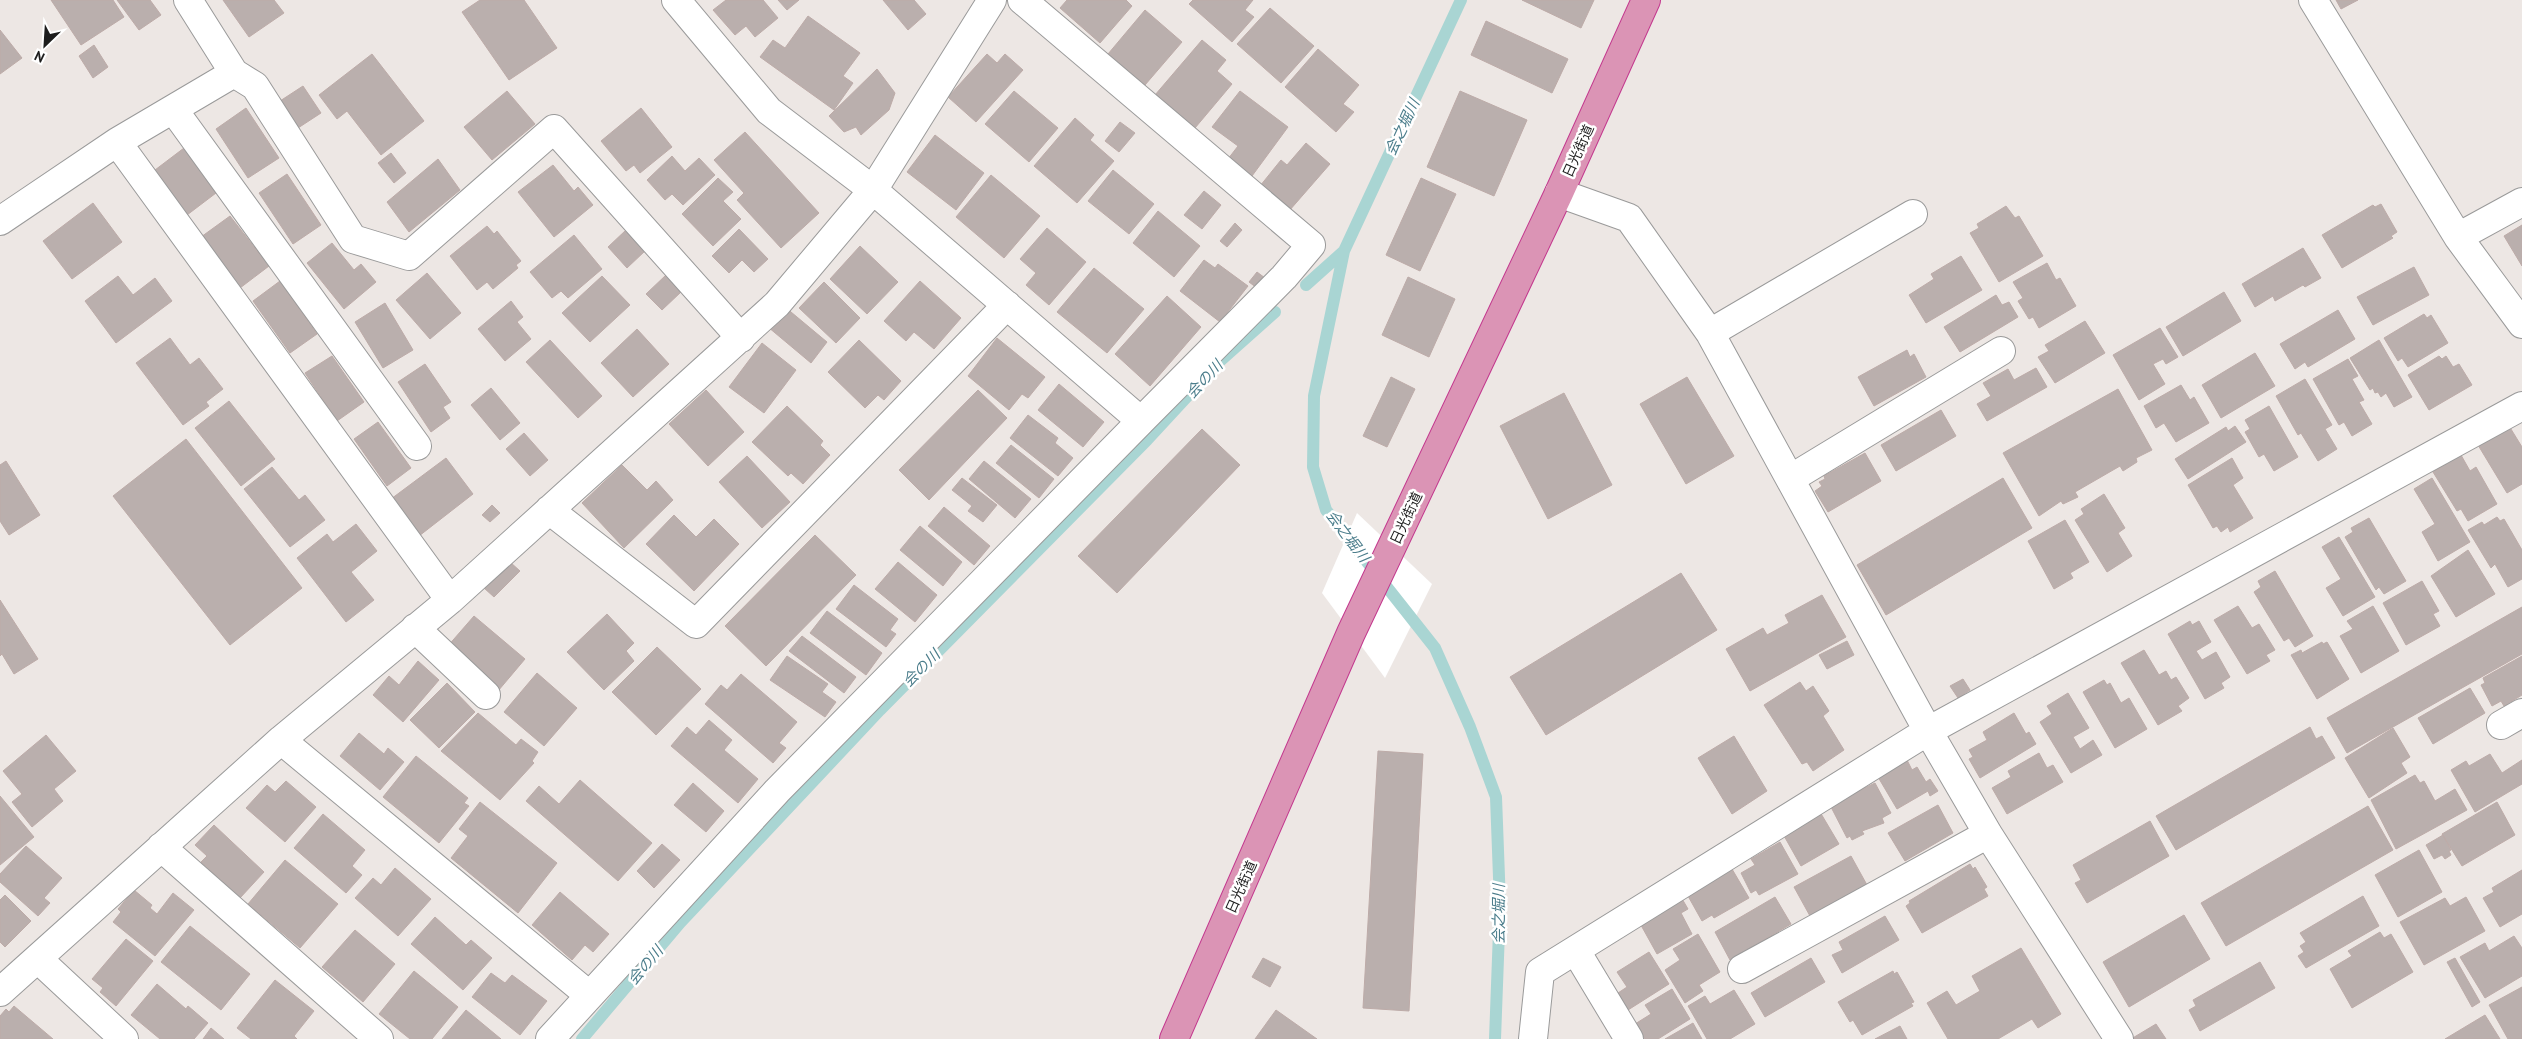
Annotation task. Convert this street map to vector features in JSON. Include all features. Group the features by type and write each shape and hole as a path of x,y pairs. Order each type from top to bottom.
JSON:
{"highway":[{"name":"日光街道","path":"1174,1039 1351,633 1559,193 1646,0"}],"street":[{"path":"188,0 234,73 255,86 353,239 409,256 554,129 741,338"},
{"path":"676,0 769,111 873,190 1141,421"},
{"path":"0,992 281,740 450,600 777,304 873,190 992,0"},
{"path":"550,1039 777,791 1284,277 1311,245 1022,0"},
{"path":"2313,0 2458,237 2522,324"},
{"path":"0,221 117,142 234,73"},
{"path":"173,109 417,446"},
{"path":"117,142 450,600"},
{"path":"1559,193 1630,218 1710,333 1928,731 1988,834 2119,1039"},
{"path":"2458,237 2522,202"},
{"path":"1710,333 1913,214"},
{"path":"549,510 696,624 1007,305"},
{"path":"1790,479 2001,352"},
{"path":"1533,1039 1540,972 1928,731 2522,406"},
{"path":"415,628 486,696"},
{"path":"281,740 589,995"},
{"path":"1742,969 1988,834"},
{"path":"161,847 379,1039"},
{"path":"1576,951 1629,1039"},
{"path":"38,959 124,1039"}],"pier":[{"path":"1357,513 1432,584 1385,678 1322,593"}],"building":[{"path":"51,0 113,0 124,17 81,45"},
{"path":"117,0 150,0 161,15 139,30"},
{"path":"223,0 274,0 284,13 249,37"},
{"path":"480,0 524,0 557,48 509,80 462,12"},
{"path":"726,0 763,0 778,18 755,37 746,26 735,35 713,10"},
{"path":"778,0 799,0 787,10"},
{"path":"883,0 914,0 926,14 908,30"},
{"path":"1067,0 1126,0 1132,6 1100,43 1060,8"},
{"path":"1193,0 1253,0 1245,10 1254,17 1232,42 1189,4"},
{"path":"1522,0 1594,0 1581,28"},
{"path":"2336,0 2358,0 2341,9"},
{"path":"1270,8 1314,46 1281,83 1237,44"},
{"path":"1145,10 1182,42 1145,85 1108,54"},
{"path":"808,16 860,53 843,76 853,83 834,110 760,57 773,40 785,48"},
{"path":"1486,21 1568,59 1552,93 1471,55"},
{"path":"0,30 22,58 0,74"},
{"path":"1202,40 1226,60 1217,71 1232,84 1195,128 1155,95"},
{"path":"94,45 108,67 93,78 79,56"},
{"path":"1318,49 1359,85 1343,104 1354,112 1336,132 1285,87"},
{"path":"372,54 424,121 381,155 347,111 337,119 319,95"},
{"path":"987,54 997,63 1005,54 1023,70 976,122 948,97"},
{"path":"877,69 895,93 889,110 861,135 856,127 844,132 829,116"},
{"path":"303,86 321,113 298,128 280,101"},
{"path":"507,91 535,124 492,160 464,127"},
{"path":"1014,91 1058,128 1029,162 985,124"},
{"path":"1240,91 1288,127 1252,176 1228,159 1238,146 1212,127"},
{"path":"1460,91 1527,120 1494,196 1427,167"},
{"path":"246,108 279,158 248,178 216,129"},
{"path":"641,108 672,147 640,173 634,165 626,171 601,141"},
{"path":"1075,118 1094,135 1090,140 1114,161 1077,203 1034,166"},
{"path":"1120,122 1135,133 1119,152 1105,141"},
{"path":"745,132 819,213 781,248 737,200 744,193 714,160"},
{"path":"935,135 984,173 956,210 907,172"},
{"path":"1306,143 1330,164 1289,211 1260,186 1281,160 1287,165"},
{"path":"184,148 216,193 187,215 155,170"},
{"path":"391,153 406,173 394,183 378,163"},
{"path":"672,156 685,171 699,158 715,175 683,205 672,194 665,200 647,180"},
{"path":"438,159 460,190 409,232 387,202"},
{"path":"553,165 574,191 578,187 593,205 554,237 518,192"},
{"path":"1113,170 1154,204 1129,234 1088,201"},
{"path":"287,174 321,225 293,244 259,193"},
{"path":"991,175 1040,216 1004,258 956,217"},
{"path":"718,178 733,192 723,201 741,219 713,246 682,214"},
{"path":"1421,178 1456,194 1420,271 1386,255"},
{"path":"1204,191 1221,205 1202,229 1184,215"},
{"path":"93,203 122,242 72,279 43,241"},
{"path":"2381,204 2397,232 2391,236 2393,238 2342,268 2322,235 2373,205 2375,207"},
{"path":"2006,206 2015,218 2019,216 2043,256 1999,282 1970,233 1979,228 1977,224"},
{"path":"1158,211 1200,246 1174,277 1133,243"},
{"path":"230,216 269,266 240,288 201,237"},
{"path":"1235,223 1242,230 1227,247 1220,241"},
{"path":"2522,225 2522,266 2504,236"},
{"path":"487,226 494,234 497,231 521,261 516,265 518,268 493,289 487,282 477,290 450,256"},
{"path":"1047,228 1086,262 1049,305 1026,285 1036,273 1020,259"},
{"path":"739,229 768,259 754,272 742,260 729,273 712,256"},
{"path":"626,230 645,251 627,268 608,247"},
{"path":"574,235 602,269 568,298 561,291 552,298 530,272"},
{"path":"332,243 354,270 361,264 376,282 344,309 307,263"},
{"path":"860,246 898,282 867,314 830,279"},
{"path":"2303,248 2321,278 2305,287 2303,285 2275,301 2273,296 2255,307 2242,284"},
{"path":"1961,256 1982,290 1926,323 1909,295 1934,279 1931,274"},
{"path":"1204,260 1215,268 1218,264 1248,286 1220,322 1180,291"},
{"path":"2047,263 2056,280 2060,278 2076,306 2039,328 2033,317 2029,319 2018,301 2023,298 2013,282"},
{"path":"2414,267 2429,295 2373,325 2357,297"},
{"path":"1094,268 1144,309 1107,353 1057,312"},
{"path":"1257,272 1265,278 1257,288 1249,282"},
{"path":"427,273 461,313 430,339 396,300"},
{"path":"666,275 681,292 662,310 646,294"},
{"path":"118,276 133,295 155,278 172,301 116,343 85,301"},
{"path":"602,276 630,305 590,342 562,313"},
{"path":"1408,277 1455,299 1429,357 1382,335"},
{"path":"280,281 317,334 290,353 253,301"},
{"path":"920,281 961,318 934,349 914,332 906,341 884,321"},
{"path":"824,282 860,318 836,343 799,308"},
{"path":"2224,292 2241,321 2183,356 2166,327"},
{"path":"1996,295 2002,305 2009,302 2018,317 1960,352 1944,327"},
{"path":"1167,296 1201,327 1150,386 1115,354"},
{"path":"511,301 523,317 517,322 531,339 505,361 478,329"},
{"path":"385,303 413,350 383,368 355,322"},
{"path":"785,307 827,342 811,363 768,327"},
{"path":"2338,310 2355,339 2308,367 2305,362 2295,369 2280,344"},
{"path":"2424,314 2427,318 2431,315 2448,343 2408,367 2402,358 2398,361 2384,338"},
{"path":"2085,321 2105,353 2055,383 2038,357 2049,351 2045,345"},
{"path":"2160,328 2178,357 2166,364 2163,359 2153,364 2165,384 2139,400 2113,355"},
{"path":"637,329 669,364 633,397 601,363"},
{"path":"170,338 190,365 199,358 223,389 206,402 209,406 183,425 136,363"},
{"path":"997,338 1045,377 1028,398 1022,394 1009,410 968,376"},
{"path":"550,340 602,396 578,418 526,362"},
{"path":"859,340 901,381 884,400 878,395 865,408 828,372"},
{"path":"2379,340 2412,397 2394,407 2386,393 2381,397 2378,392 2375,393 2373,388 2370,390 2350,358"},
{"path":"762,343 796,370 764,413 729,387"},
{"path":"1907,350 1910,357 1914,354 1926,377 1874,406 1858,377"},
{"path":"2255,353 2275,386 2221,418 2202,385"},
{"path":"332,356 364,402 337,421 305,373"},
{"path":"2439,356 2442,359 2446,356 2453,367 2459,364 2472,385 2429,410 2408,375"},
{"path":"2348,359 2358,376 2352,379 2364,400 2359,402 2372,424 2352,436 2344,422 2339,425 2313,379"},
{"path":"425,364 451,402 443,407 450,418 431,432 398,382"},
{"path":"2036,368 2047,387 1987,421 1977,404 1991,396 1983,383 2008,369 2014,380"},
{"path":"1391,377 1415,389 1387,447 1363,436"},
{"path":"1687,377 1734,456 1686,484 1640,404"},
{"path":"2305,379 2332,425 2325,429 2337,449 2318,461 2301,433 2298,435 2276,396"},
{"path":"1059,384 1104,422 1083,447 1038,410"},
{"path":"2181,385 2190,400 2194,397 2209,423 2176,442 2164,423 2156,428 2144,406"},
{"path":"491,388 520,423 500,440 471,405"},
{"path":"2118,389 2152,450 2136,458 2137,462 2123,471 2120,466 2075,492 2078,497 2063,504 2061,501 2039,516 2003,453"},
{"path":"706,390 744,432 708,466 669,424"},
{"path":"978,390 1007,418 929,500 899,470"},
{"path":"1564,393 1612,485 1548,519 1500,426"},
{"path":"229,401 275,459 241,486 195,428"},
{"path":"787,406 823,441 820,445 830,455 803,484 791,473 788,476 752,442"},
{"path":"2269,406 2298,457 2274,471 2264,454 2259,457 2245,432 2250,429 2245,420"},
{"path":"1941,410 1956,436 1896,471 1881,445"},
{"path":"1028,415 1058,438 1055,443 1073,458 1058,476 1010,438"},
{"path":"2506,421 2522,447 2522,484 2507,493 2478,445"},
{"path":"378,422 411,468 387,486 354,439"},
{"path":"2235,426 2246,442 2188,479 2175,459 2226,427 2228,431"},
{"path":"1202,429 1240,465 1117,593 1078,556"},
{"path":"524,433 548,460 530,476 506,449"},
{"path":"186,439 302,588 230,645 113,496"},
{"path":"1011,445 1054,479 1039,498 996,463"},
{"path":"1865,453 1881,481 1828,512 1815,491 1822,486 1819,482 1825,479 1824,476"},
{"path":"2461,455 2470,471 2476,467 2497,504 2468,521 2461,509 2457,511 2433,472"},
{"path":"747,456 790,502 762,528 719,482"},
{"path":"446,458 473,494 419,536 391,499"},
{"path":"2232,458 2243,478 2233,485 2253,518 2230,532 2228,527 2221,532 2217,526 2213,528 2188,485"},
{"path":"6,461 40,515 9,535 0,521 0,465"},
{"path":"984,461 1031,499 1015,518 969,479"},
{"path":"622,465 647,490 656,481 673,500 624,548 582,503"},
{"path":"272,467 299,500 305,495 325,520 290,547 244,489"},
{"path":"962,478 997,505 983,522 968,511 972,506 952,490"},
{"path":"2003,478 2032,528 1886,615 1857,565"},
{"path":"2432,478 2470,542 2438,561 2422,532 2435,524 2414,489"},
{"path":"2104,494 2125,528 2118,533 2132,556 2107,572 2075,520 2084,514 2081,509"},
{"path":"492,505 500,513 490,522 482,515"},
{"path":"944,507 990,546 974,565 928,526"},
{"path":"674,515 696,537 714,519 739,544 694,591 646,544"},
{"path":"2497,517 2500,521 2504,519 2522,550 2522,579 2508,587 2495,564 2491,568 2468,530 2482,522 2484,525"},
{"path":"2369,518 2406,581 2384,594 2379,587 2376,590 2345,537 2353,532 2351,528"},
{"path":"2065,520 2089,562 2070,573 2073,578 2054,589 2028,541"},
{"path":"356,524 377,551 351,572 374,600 346,622 297,558 327,534 333,542"},
{"path":"920,526 962,562 943,586 900,550"},
{"path":"815,535 856,575 766,666 725,626"},
{"path":"2339,537 2375,597 2343,616 2326,588 2341,579 2322,547"},
{"path":"2468,550 2495,594 2456,617 2431,576"},
{"path":"510,562 520,571 494,597 484,588"},
{"path":"898,562 937,595 915,622 875,589"},
{"path":"2275,571 2313,636 2295,647 2289,638 2284,641 2254,592 2261,587 2258,581"},
{"path":"1681,573 1717,630 1546,735 1510,677"},
{"path":"2422,581 2439,611 2433,614 2440,626 2406,645 2383,603"},
{"path":"854,585 898,619 890,630 896,634 886,647 836,609"},
{"path":"1822,595 1846,637 1750,691 1726,649 1763,628 1767,635 1789,623 1785,615"},
{"path":"0,600 38,659 14,674 2,654 0,656"},
{"path":"2238,606 2252,628 2259,624 2275,650 2266,655 2270,661 2247,674 2214,620"},
{"path":"2373,606 2399,651 2361,673 2340,636 2353,629 2347,621"},
{"path":"2522,607 2522,654 2347,753 2327,718"},
{"path":"827,611 882,653 866,675 810,633"},
{"path":"607,614 634,643 626,651 634,661 604,690 567,652"},
{"path":"474,616 525,659 498,691 447,647"},
{"path":"2190,621 2192,625 2199,621 2211,642 2196,651 2202,660 2216,652 2230,677 2221,683 2224,688 2205,699 2168,634"},
{"path":"802,636 856,677 844,693 789,651"},
{"path":"1847,641 1854,655 1827,669 1819,655"},
{"path":"2322,642 2323,644 2327,642 2349,679 2317,699 2291,655 2301,650 2302,653"},
{"path":"657,647 701,689 656,735 612,692"},
{"path":"2144,650 2159,675 2166,671 2171,680 2176,677 2189,698 2178,706 2182,711 2158,725 2121,663"},
{"path":"787,656 828,684 822,692 836,702 825,717 770,680"},
{"path":"2522,656 2522,695 2504,706 2501,701 2492,706 2481,685 2485,683 2483,678"},
{"path":"418,661 439,680 403,722 373,695 389,676 399,685"},
{"path":"537,673 577,708 544,746 504,712"},
{"path":"741,674 797,722 779,743 786,748 773,763 705,704 721,685 727,690"},
{"path":"1963,679 1970,690 1958,698 1950,686"},
{"path":"2104,680 2107,685 2110,683 2121,703 2129,698 2147,729 2115,748 2083,692"},
{"path":"1800,682 1806,691 1813,686 1829,711 1823,716 1844,750 1813,771 1807,762 1802,764 1764,705"},
{"path":"447,683 475,712 439,748 410,720"},
{"path":"2470,688 2485,713 2433,744 2418,718"},
{"path":"2068,693 2089,728 2073,737 2080,749 2093,740 2102,755 2071,773 2040,722 2052,714 2047,706"},
{"path":"478,713 516,745 521,739 538,752 532,761 534,763 500,800 441,751"},
{"path":"2014,713 2026,734 2029,732 2036,744 1980,778 1969,759 1973,757 1969,750 1987,740 1983,732"},
{"path":"709,720 732,740 724,750 758,779 738,803 671,746 687,727 696,735"},
{"path":"2310,727 2316,739 2322,736 2335,758 2176,850 2156,816"},
{"path":"2393,728 2410,757 2401,763 2407,773 2369,798 2345,758"},
{"path":"359,733 384,754 388,748 404,762 380,790 340,756"},
{"path":"46,735 76,771 54,789 63,801 32,827 12,802 22,794 3,771"},
{"path":"1734,736 1767,791 1732,814 1698,758"},
{"path":"1378,751 1423,754 1409,1011 1363,1008"},
{"path":"2039,753 2047,768 2053,765 2063,782 2007,814 1992,788 2011,777 2008,771"},
{"path":"2490,754 2502,773 2522,760 2522,784 2475,812 2451,770 2466,761 2469,766"},
{"path":"416,756 468,798 464,803 469,806 439,843 383,797"},
{"path":"1907,760 1912,770 1917,767 1926,782 1930,779 1938,791 1930,796 1928,791 1897,809 1878,777"},
{"path":"2415,775 2420,783 2424,781 2435,801 2455,789 2467,810 2396,849 2371,800"},
{"path":"580,780 652,843 618,881 526,801 539,786 559,804"},
{"path":"286,781 316,807 285,842 246,808 267,785 275,792"},
{"path":"693,783 724,811 706,832 674,805"},
{"path":"1875,783 1891,813 1882,818 1884,823 1862,831 1864,834 1852,840 1850,836 1847,838 1830,805"},
{"path":"0,796 34,837 0,865"},
{"path":"480,802 557,863 518,913 451,858 468,836 459,829"},
{"path":"2497,802 2515,835 2462,866 2442,834"},
{"path":"1938,805 1953,833 1905,861 1888,833"},
{"path":"2368,806 2393,850 2226,946 2201,903"},
{"path":"1820,812 1839,844 1801,866 1783,834"},
{"path":"323,814 365,850 352,866 362,875 346,893 294,848"},
{"path":"2150,821 2169,856 2087,903 2075,883 2081,880 2073,865"},
{"path":"214,825 264,872 240,898 201,862 207,856 195,845"},
{"path":"2443,835 2451,850 2449,851 2451,855 2445,859 2442,855 2434,859 2426,845"},
{"path":"1780,842 1798,874 1759,895 1756,890 1751,893 1741,873 1755,865 1751,859"},
{"path":"662,844 680,860 654,888 637,871"},
{"path":"26,846 62,878 44,898 50,903 38,916 0,882 0,874"},
{"path":"2419,850 2442,892 2398,917 2375,875"},
{"path":"1851,856 1867,885 1810,916 1794,887"},
{"path":"285,860 338,904 300,948 248,904"},
{"path":"1970,864 1973,869 1975,867 1987,887 1984,889 1988,896 1922,933 1906,906 1910,903 1909,901"},
{"path":"395,868 431,899 398,936 355,898 373,878 381,885"},
{"path":"1732,869 1749,898 1714,918 1712,915 1702,921 1688,896 1693,894 1689,887 1717,878"},
{"path":"2522,870 2522,914 2500,927 2483,898 2494,892 2492,888"},
{"path":"134,890 152,905 150,908 157,914 173,893 194,910 155,956 113,922 121,912 118,909"},
{"path":"560,892 609,934 593,952 585,945 572,960 532,925"},
{"path":"5,895 31,921 5,947 0,942 0,900"},
{"path":"2363,896 2379,926 2306,968 2298,956 2304,952 2300,946 2306,942 2300,933"},
{"path":"1681,897 1688,909 1681,913 1692,934 1657,954 1637,918"},
{"path":"1775,897 1791,924 1730,960 1715,932"},
{"path":"2466,897 2485,931 2424,965 2400,922 2445,898 2450,906"},
{"path":"2184,915 2210,959 2129,1007 2103,962"},
{"path":"1885,916 1899,940 1842,973 1832,955 1843,950 1839,942"},
{"path":"435,917 466,945 471,940 492,958 463,990 411,944"},
{"path":"190,926 250,974 221,1010 161,962"},
{"path":"355,930 395,964 363,1002 322,967"},
{"path":"2380,932 2384,938 2391,934 2413,972 2352,1008 2330,969 2352,956 2348,951"},
{"path":"1698,934 1720,972 1699,985 1703,991 1685,1003 1665,970 1680,960 1673,949"},
{"path":"2514,936 2522,948 2522,976 2485,998 2460,957 2485,943 2489,951"},
{"path":"126,939 153,961 116,1006 100,992 103,988 92,979"},
{"path":"2021,948 2061,1014 2038,1028 2032,1019 1998,1039 1948,1039 1927,1003 1947,991 1956,1005 1980,991 1972,976"},
{"path":"1649,952 1669,984 1628,1010 1618,993 1627,987 1617,972"},
{"path":"1263,958 1281,967 1270,987 1252,977"},
{"path":"1811,958 1825,982 1765,1017 1751,993"},
{"path":"2455,958 2480,1002 2472,1007 2447,962"},
{"path":"2260,962 2275,988 2200,1031 2189,1010 2196,1006 2193,1000"},
{"path":"414,971 458,1007 432,1039 410,1039 379,1014"},
{"path":"1893,971 1894,974 1897,972 1914,1002 1911,1003 1913,1006 1862,1035 1853,1020 1850,1022 1838,1002"},
{"path":"491,973 505,983 512,975 547,1001 520,1035 472,997"},
{"path":"275,980 314,1011 294,1036 297,1039 251,1039 237,1028"},
{"path":"157,984 186,1009 188,1006 208,1023 194,1039 160,1039 131,1015"},
{"path":"2522,987 2522,1039 2508,1039 2489,1005"},
{"path":"1672,989 1690,1019 1658,1039 1645,1039 1635,1024 1651,1014 1645,1005"},
{"path":"1734,990 1755,1024 1730,1039 1707,1039 1688,1006 1705,996 1710,1004"},
{"path":"14,1006 53,1039 0,1039 0,1016 6,1009 9,1012"},
{"path":"466,1010 501,1039 442,1039"},
{"path":"1276,1010 1317,1039 1255,1039"},
{"path":"2485,1015 2500,1039 2445,1039"},
{"path":"1693,1023 1702,1039 1665,1039"},
{"path":"2156,1024 2166,1039 2131,1039"},
{"path":"1900,1026 1907,1039 1875,1039"},
{"path":"211,1028 224,1039 203,1039"}],"waterway":[{"name":"会之堀川","path":"1461,0 1344,251 1314,396 1313,467 1326,510 1435,648 1470,727 1496,797 1500,904 1495,1039"},
{"path":"1306,285 1344,251"},
{"name":"会の川","path":"582,1039 680,923 880,710 1147,440 1220,361 1275,312"}]}
